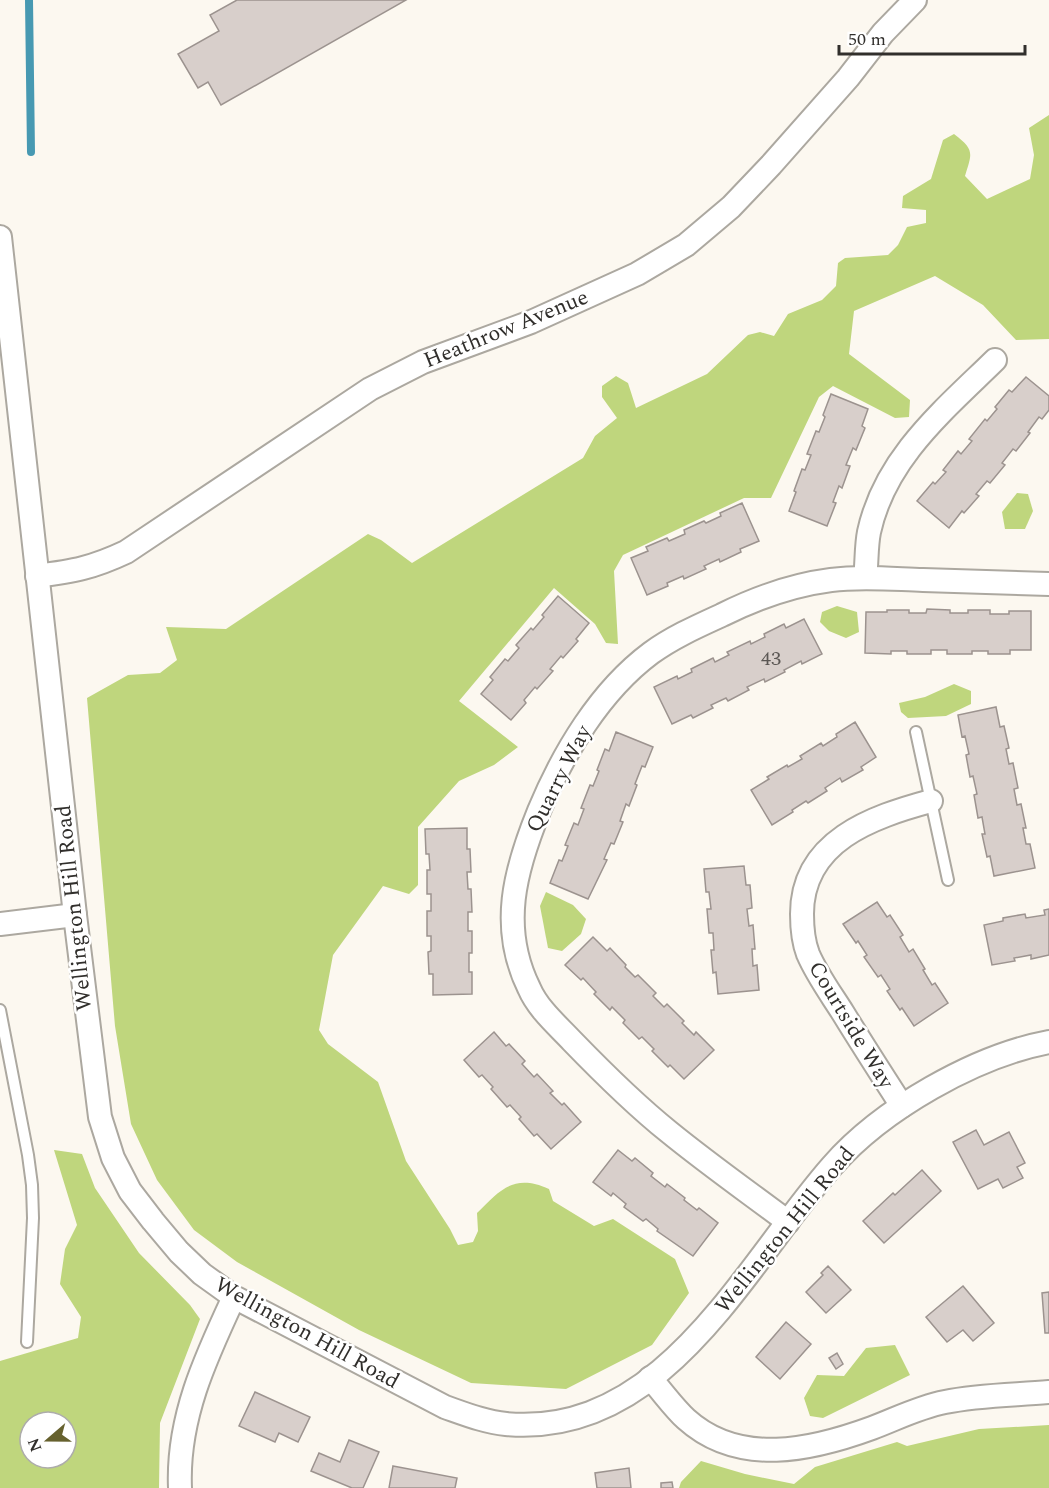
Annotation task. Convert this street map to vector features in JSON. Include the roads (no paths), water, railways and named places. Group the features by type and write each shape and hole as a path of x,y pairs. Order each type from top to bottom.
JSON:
{"street":[{"name":"Heathrow Avenue","path":"37,576 99,565 126,552 370,389 423,362 531,322 637,274 686,244 731,207 771,165 915,0"},
{"name":"Wellington Hill Road","path":"0,237 75,915 100,1118 113,1158 130,1191 179,1252 202,1274 234,1297 445,1407 504,1424 550,1423 580,1416 611,1403 650,1378 682,1353 711,1321 832,1166 860,1138 902,1106 973,1067 1008,1052 1049,1042"},
{"path":"865,578 870,532 891,475 904,454 921,434 995,360"},
{"name":"Quarry Way","path":"788,1222 669,1132 627,1096 546,1014 530,991 521,970 513,922 514,888 529,836 547,792 584,725 638,664 685,633 750,601 818,582 865,578 1049,584"},
{"name":"Courtside Way","path":"902,1106 822,981 808,953 802,930 802,903 806,880 818,860 831,845 873,820 932,801"},
{"path":"0,924 75,915"},
{"path":"180,1488 180,1457 188,1410 206,1356 234,1297"},
{"path":"650,1378 686,1419 702,1431 749,1449 777,1451 833,1442 914,1411 945,1402 977,1397 1049,1392"}],"lane":[{"path":"916,732 948,880"},
{"path":"0,1010 32,1185 33,1218 27,1342"}],"waterway":[{"path":"29,0 31,152"}]}
